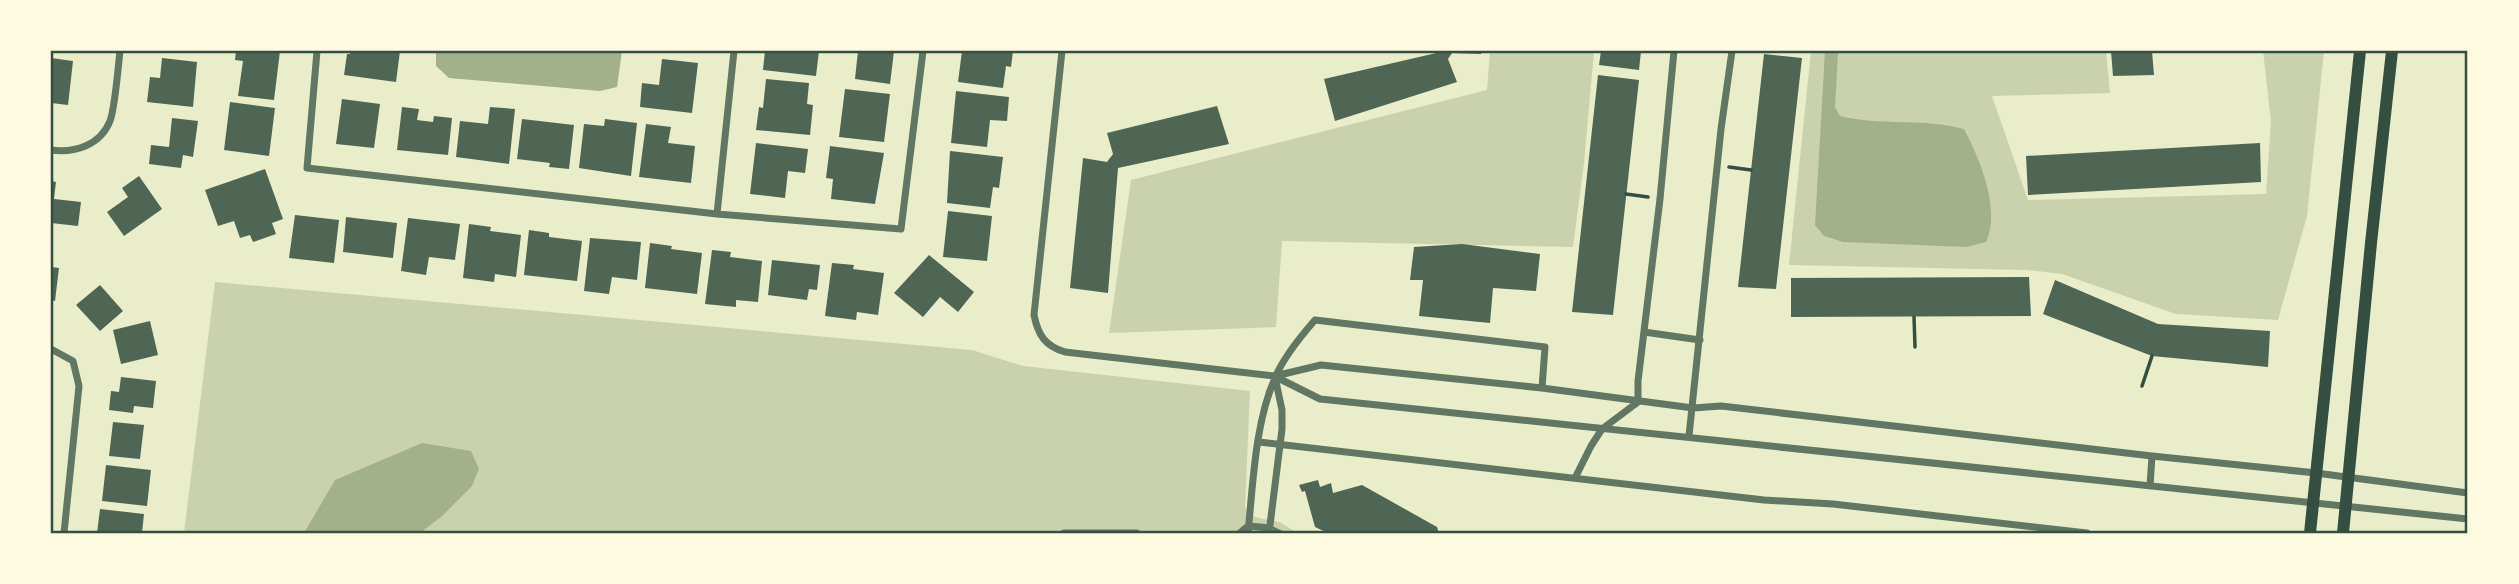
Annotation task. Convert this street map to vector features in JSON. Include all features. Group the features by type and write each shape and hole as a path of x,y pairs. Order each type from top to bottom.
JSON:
{"main road":[{"path":"2310,533 2360,51"},
{"path":"2343,533 2392,51"}],"street":[{"path":"51,150 82,149 94,141 110,122 120,51"},
{"path":"317,51 307,168 717,214 901,229 923,51"},
{"path":"717,214 734,51"},
{"path":"1062,51 1034,315 1037,330 1043,340 1055,349 1081,356 1275,376 1321,365 1542,388 1693,408 1721,406 2152,456 2316,472 2468,493"},
{"path":"1638,402 1638,381 1660,199 1674,51"},
{"path":"1689,436 1717,165 1732,51"},
{"path":"1248,529 1265,408 1275,376 1299,337 1315,320 1545,346 1542,388"},
{"path":"1644,331 1700,340"},
{"path":"51,349 73,361 79,386 64,533"},
{"path":"1275,376 1320,399 2468,519"},
{"path":"1240,533 1248,529 1270,530 1282,410 1275,376"},
{"path":"1575,478 1602,429 1638,402"},
{"path":"1259,442 2087,533"},
{"path":"2150,486 2152,456"},
{"path":"1064,533 1137,533"}],"lane":[{"path":"1270,530 1282,533"}],"path":[{"path":"1717,165 1751,170"},
{"path":"1626,194 1660,199"},
{"path":"1914,317 1915,347"},
{"path":"2142,386 2152,356"}],"shaded area":[{"path":"436,51 622,51 617,87 600,91 449,78 436,66"},
{"path":"1490,51 1594,51 1573,247 1282,241 1276,327 1109,333 1131,180 1487,90"},
{"path":"1811,51 2106,51 2110,93 1992,96 2028,200 2266,194 2271,121 2263,51 2324,51 2307,216 2278,320 2176,314 2062,274 2027,270 1789,265"},
{"path":"1825,51 1837,51 1838,54 1835,107 1840,116 1964,129 1982,169 1990,200 1990,229 1986,242 1967,247 1843,242 1824,236 1815,225"},
{"path":"215,282 972,350 1023,366 1250,391 1245,507 1253,515 1281,523 1297,533 184,533"},
{"path":"422,443 471,451 479,469 472,486 441,517 420,533 304,533 335,480"}],"building":[{"path":"236,51 280,51 274,100 238,96 243,61 235,60"},
{"path":"350,51 400,51 396,82 344,75 347,54 350,54"},
{"path":"765,51 819,51 816,76 763,70"},
{"path":"858,51 894,51 890,84 855,79"},
{"path":"962,51 1013,51 1011,67 1006,66 1003,88 958,82"},
{"path":"1445,51 1482,51 1481,54 1452,53 1448,59 1457,82 1335,121 1324,79"},
{"path":"1601,51 1641,51 1639,70 1599,65"},
{"path":"2111,51 2152,51 2154,75 2113,76"},
{"path":"1764,54 1802,58 1776,289 1738,287"},
{"path":"51,58 73,61 68,105 51,103"},
{"path":"162,58 197,62 193,107 147,102 150,77 160,78"},
{"path":"662,59 698,63 692,113 640,107 642,83 659,85"},
{"path":"1598,75 1639,80 1613,315 1572,312"},
{"path":"766,79 809,83 807,104 813,105 810,135 756,130 759,107 763,108"},
{"path":"845,89 890,94 884,142 839,137"},
{"path":"956,91 1009,97 1007,121 990,120 987,147 951,143"},
{"path":"342,99 380,104 374,148 336,144"},
{"path":"230,102 275,108 269,156 224,150"},
{"path":"1217,106 1229,144 1118,168 1108,293 1070,288 1083,158 1107,162 1113,154 1107,133"},
{"path":"402,107 419,109 417,120 433,122 434,116 452,118 448,155 397,150"},
{"path":"490,107 515,109 509,164 456,157 460,121 488,124"},
{"path":"172,118 198,121 193,157 183,155 181,168 149,164 151,145 169,147"},
{"path":"522,119 574,125 569,169 549,167 550,163 517,159"},
{"path":"605,119 637,123 631,176 579,168 584,124 604,126"},
{"path":"646,124 671,127 668,143 695,146 691,183 639,177"},
{"path":"756,143 808,149 805,173 788,171 785,198 750,194"},
{"path":"2260,143 2261,182 2028,195 2026,156"},
{"path":"830,146 884,153 875,204 831,199 833,179 826,178"},
{"path":"950,151 1003,157 999,188 993,187 990,208 947,203"},
{"path":"265,169 283,219 272,223 276,234 253,242 250,235 240,238 234,221 218,226 205,190"},
{"path":"139,176 162,209 124,236 107,212 128,197 122,188"},
{"path":"51,181 56,182 54,199 81,202 78,226 51,223"},
{"path":"948,211 992,216 987,261 943,257"},
{"path":"295,215 339,220 334,263 289,258"},
{"path":"346,217 397,223 393,258 343,252"},
{"path":"408,218 460,224 455,260 429,257 426,275 401,271"},
{"path":"469,224 491,227 490,231 521,235 516,277 495,274 494,282 463,278"},
{"path":"529,230 549,233 549,237 582,241 577,281 524,275"},
{"path":"590,238 641,242 637,280 612,277 609,294 584,291"},
{"path":"650,243 702,253 697,294 645,288"},
{"path":"1462,244 1540,254 1536,291 1493,288 1490,323 1419,316 1423,280 1410,280 1414,247"},
{"path":"712,250 731,252 730,257 762,261 758,302 736,300 736,307 705,304"},
{"path":"929,255 974,292 958,312 940,297 923,317 894,293"},
{"path":"772,260 820,265 817,290 809,289 807,300 768,295"},
{"path":"832,263 854,265 853,269 884,273 878,315 857,312 856,320 825,316"},
{"path":"51,267 59,268 55,301 51,300"},
{"path":"2029,277 2031,316 1791,317 1791,278"},
{"path":"2055,280 2158,324 2270,331 2268,367 2152,356 2043,314"},
{"path":"100,285 123,311 100,331 76,305"},
{"path":"150,321 158,355 121,364 113,330"},
{"path":"121,377 156,381 153,408 134,406 133,413 109,410 111,391 119,392"},
{"path":"113,422 144,425 140,459 109,456"},
{"path":"106,465 151,470 147,506 102,501"},
{"path":"1318,480 1320,487 1331,483 1333,493 1362,485 1437,527 1439,533 1328,533 1315,527 1305,491 1302,492 1299,485"},
{"path":"100,509 144,514 142,533 97,533"}]}
